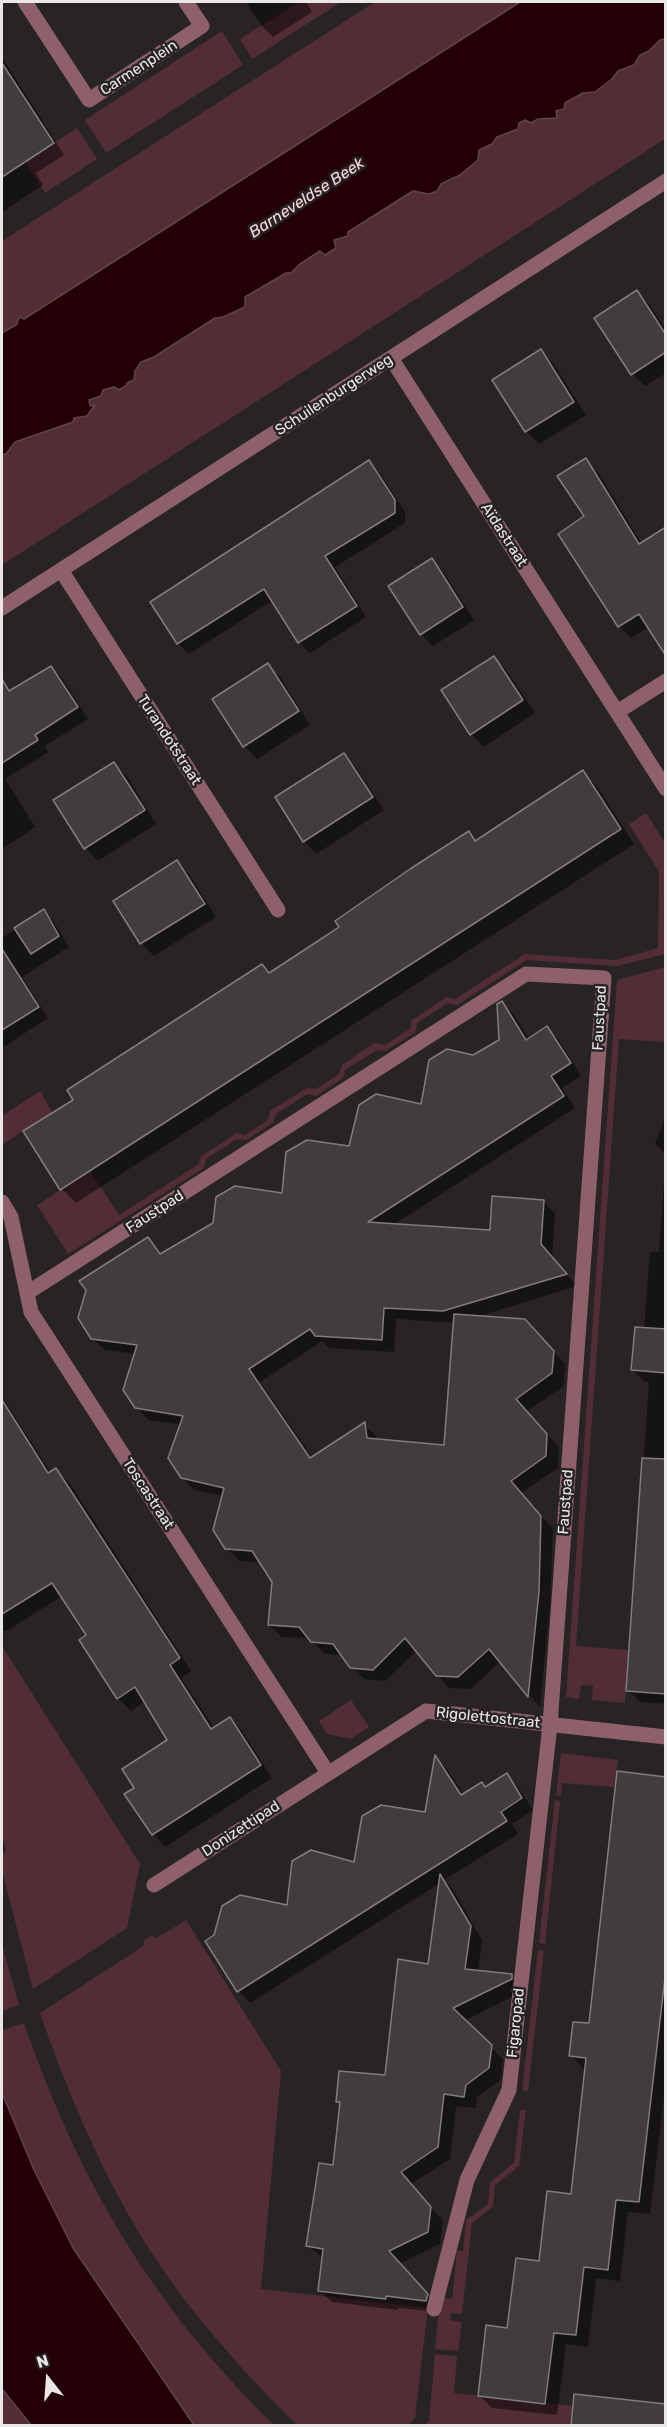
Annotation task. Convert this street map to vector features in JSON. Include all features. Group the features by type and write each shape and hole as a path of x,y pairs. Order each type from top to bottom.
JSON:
{"street":[{"name":"Carmenplein","path":"25,2 89,100 202,26 186,2"},
{"name":"Schuilenburgerweg","path":"2,608 666,181"},
{"name":"Aïdastraat","path":"391,358 666,789"},
{"name":"Turandotstraat","path":"61,570 278,910"},
{"path":"616,712 666,681"},
{"name":"Faustpad","path":"27,1293 526,974 604,978 550,1725"},
{"name":"Toscastraat","path":"2,1202 11,1217 31,1312 328,1773"},
{"name":"Rigolettostraat","path":"328,1773 426,1711 666,1737"},
{"name":"Figaropad","path":"434,2309 467,2180 508,2090 550,1725"},
{"name":"Donizettipad","path":"154,1885 328,1773"}],"shaded area":[{"path":"299,2 341,2 252,59 240,39"},
{"path":"375,2 520,2 2,333 2,241"},
{"path":"222,31 243,65 106,153 85,120"},
{"path":"665,39 665,139 2,565 2,455 6,454 15,442 73,422 74,418 93,405 89,406 88,400 102,390 127,383 141,362 154,357 215,318 223,317 245,307 245,297 294,270 334,240 348,236 348,232 413,191 429,194 441,184 452,181 479,150 492,144 497,137 509,133 519,123 525,120 531,123 538,119 556,118 556,111 565,103 583,93 595,91 618,71 634,65 640,55 649,51 660,40"},
{"path":"77,128 97,159 45,193 25,162"},
{"path":"646,813 665,843 665,954 617,966 527,960 457,1005 448,1003 417,1023 415,1033 385,1051 377,1050 345,1070 343,1078 316,1096 307,1094 276,1114 273,1123 246,1140 237,1139 206,1159 204,1168 68,1254 37,1205 90,1171 119,1215 199,1164 201,1156 237,1133 245,1135 268,1120 270,1111 307,1088 316,1089 339,1074 342,1065 374,1043 385,1045 410,1029 412,1020 447,997 455,999 525,954 616,960 658,948 659,872 629,824"},
{"path":"665,967 665,1042 619,1039 576,1646 628,1650 625,1703 592,1700 593,1686 581,1685 579,1699 566,1697 617,980"},
{"path":"40,1091 52,1112 2,1145 2,1116"},
{"path":"2,1646 140,1864 127,1928 33,1989 2,1871 2,1853 6,1852 2,1834"},
{"path":"351,1700 369,1727 351,1739 327,1734 319,1721"},
{"path":"561,1753 618,1760 614,1787 562,1783 561,1796 556,1795"},
{"path":"555,1800 560,1801 545,1944 539,1943"},
{"path":"186,1920 281,2071 261,2289 428,2308 415,2418 408,2425 297,2425 216,2339 179,2292 130,2217 87,2132 40,2013 145,1945 143,1941 152,1935 155,1939"},
{"path":"2,1944 19,2005 2,2011"},
{"path":"538,1950 544,1951 528,2091 522,2090"},
{"path":"24,2023 69,2136 95,2189 124,2239 156,2288 192,2335 274,2425 194,2425 73,2248 34,2170 2,2093 2,2030"},
{"path":"520,2110 526,2110 519,2166 495,2185 493,2207 472,2223 462,2314 451,2313 450,2320 462,2322 458,2351 435,2349 440,2298 452,2299 457,2251 463,2251 466,2220 488,2204 490,2182 514,2163"},
{"path":"435,2354 457,2356 454,2393 573,2406 571,2425 424,2426 429,2421"},
{"path":"2,2389 31,2425 2,2425"}],"water":[{"name":"Barneveldse Beek","path":"520,2 665,2 665,39 660,40 649,51 640,55 634,65 618,71 612,79 595,92 583,93 565,103 564,109 556,111 557,118 538,119 531,123 525,120 519,123 518,129 497,137 492,144 479,150 478,160 460,175 441,184 437,191 429,194 413,191 348,232 348,236 334,240 336,248 325,255 320,251 291,273 286,273 245,297 245,307 223,317 215,318 154,357 141,362 135,371 134,380 119,390 114,387 103,390 101,396 89,400 90,406 95,405 87,416 74,418 73,422 15,442 6,454 2,455 2,333 17,324 19,317 24,319"},
{"path":"2,2093 34,2170 73,2248 194,2425 31,2425 2,2389"}],"building":[{"path":"2,63 54,143 2,177"},
{"path":"637,290 666,335 666,352 631,375 594,318"},
{"path":"541,349 574,402 525,432 492,380"},
{"path":"586,458 639,544 666,527 666,656 639,614 618,627 558,534 584,516 557,476"},
{"path":"369,460 395,500 395,513 325,556 357,606 298,643 264,589 177,644 150,602"},
{"path":"432,558 463,607 420,635 388,586"},
{"path":"494,656 523,700 470,735 441,690"},
{"path":"268,663 299,711 243,747 212,699"},
{"path":"51,666 78,707 35,735 38,740 2,763 2,679 9,691"},
{"path":"344,753 373,797 303,842 275,797"},
{"path":"114,762 145,810 84,849 53,800"},
{"path":"583,770 621,829 60,1190 23,1131 73,1100 67,1090 262,964 269,973 339,927 335,921 469,831 475,841"},
{"path":"177,860 205,904 140,944 113,901"},
{"path":"44,909 59,936 31,954 14,928"},
{"path":"2,949 39,1007 2,1030"},
{"path":"502,1001 526,1040 547,1026 571,1063 551,1076 564,1096 368,1222 490,1230 492,1196 544,1200 541,1244 567,1274 443,1311 384,1308 382,1340 315,1336 310,1329 249,1369 310,1458 365,1422 367,1438 444,1445 454,1314 525,1319 554,1351 552,1373 516,1399 547,1434 546,1456 511,1481 541,1516 539,1592 528,1697 489,1649 458,1677 436,1676 405,1638 373,1670 350,1668 333,1644 311,1642 299,1627 268,1625 272,1582 252,1551 225,1549 213,1530 224,1488 181,1478 168,1458 183,1416 135,1408 123,1390 137,1345 91,1339 78,1318 86,1290 79,1281 148,1237 160,1254 213,1223 216,1197 235,1186 282,1193 286,1152 307,1140 349,1146 359,1105 376,1094 421,1104 429,1060 447,1049 473,1055 499,1040 497,1004"},
{"path":"635,1327 666,1329 666,1373 631,1370"},
{"path":"2,1400 48,1473 56,1468 180,1658 170,1665 211,1729 230,1717 261,1765 152,1835 124,1794 134,1788 122,1769 167,1740 135,1687 117,1699 79,1640 86,1635 52,1583 2,1614"},
{"path":"642,1458 666,1459 666,1694 626,1691"},
{"path":"435,1755 461,1795 482,1782 485,1787 507,1773 522,1798 501,1812 507,1821 237,1992 205,1941 214,1935 222,1906 240,1895 287,1905 292,1861 311,1850 354,1862 362,1816 381,1805 425,1812"},
{"path":"617,1771 666,1777 666,1969 639,2202 616,2200 608,2270 584,2267 576,2335 554,2333 545,2404 478,2396 486,2325 507,2328 516,2258 539,2261 547,2191 571,2194 586,2058 569,2056 573,2022 589,2023"},
{"path":"440,1874 471,1926 465,1969 512,1974 512,1979 453,2008 492,2045 489,2068 466,2085 464,2097 444,2094 438,2147 401,2172 431,2207 428,2232 389,2251 428,2294 426,2301 318,2291 323,2249 306,2246 319,2163 333,2165 340,2102 336,2102 339,2071 385,2075 398,1959 428,1964"},
{"path":"574,2394 666,2404 666,2426 571,2426"}]}
